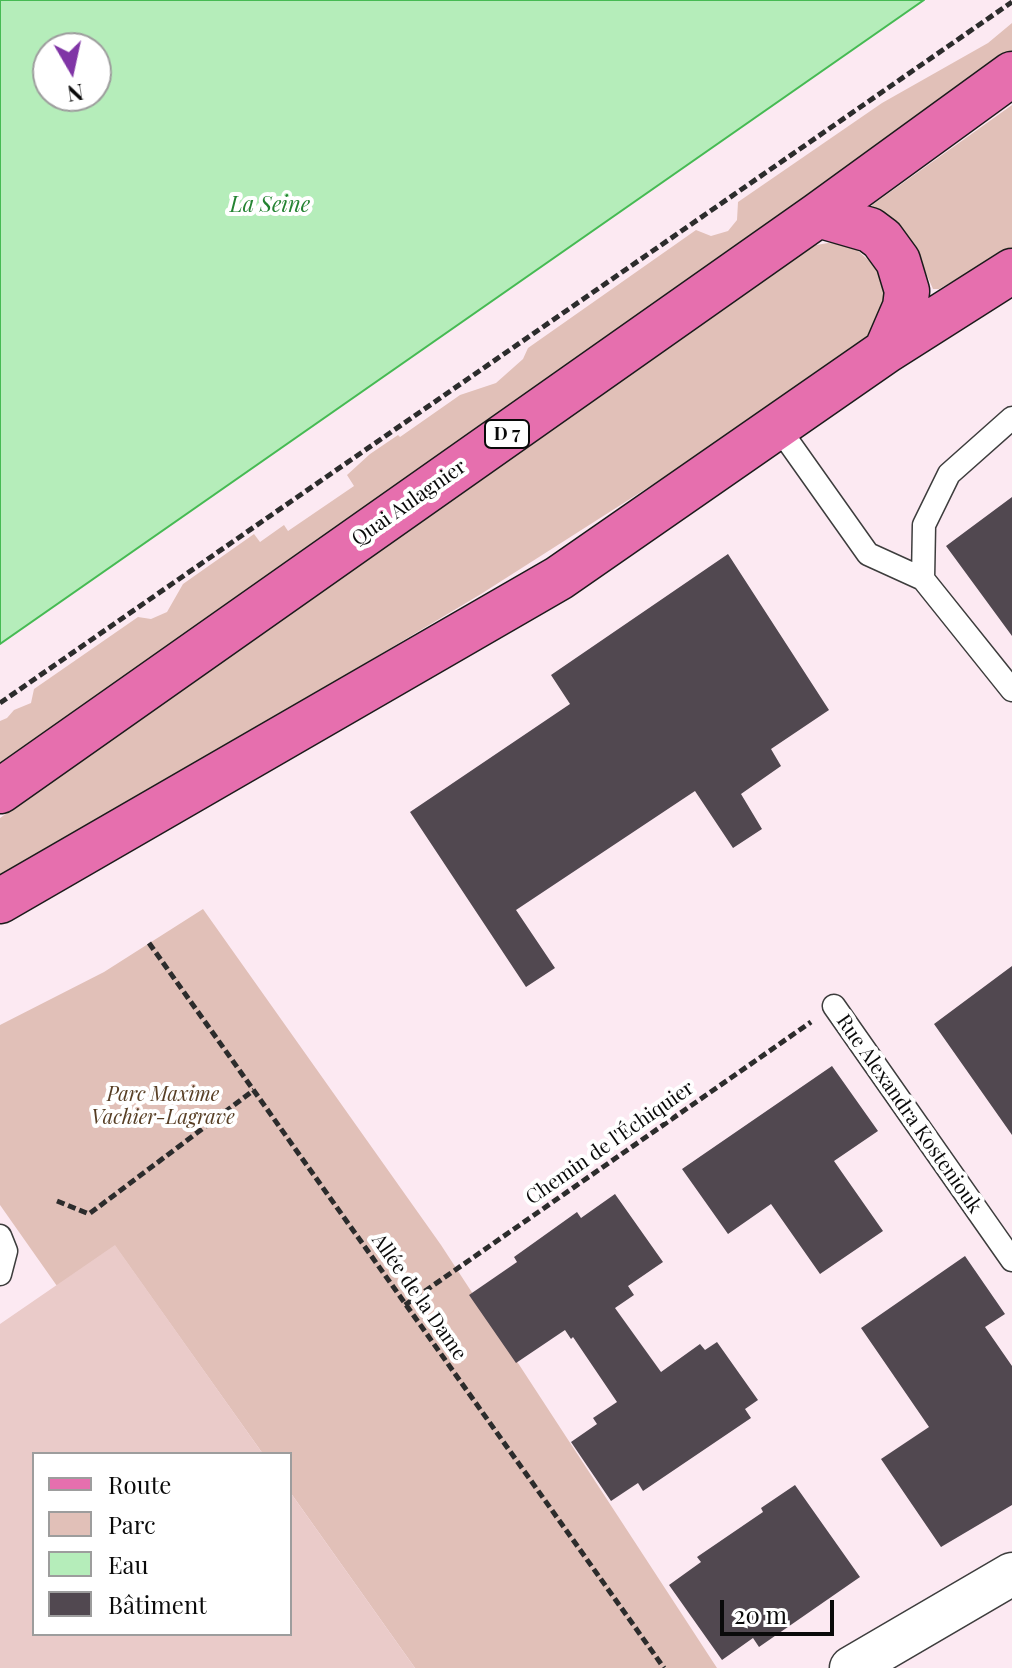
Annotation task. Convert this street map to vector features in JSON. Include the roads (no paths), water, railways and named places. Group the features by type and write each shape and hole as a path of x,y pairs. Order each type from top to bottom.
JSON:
{"main road":[{"name":"Quai Aulagnier","path":"0,791 818,215 1012,74"},
{"path":"818,215 870,230 882,239 898,261 907,291 905,307 886,351"},
{"path":"0,901 559,578 886,351 1012,271"}],"street":[{"path":"851,1668 1012,1574"}],"lane":[{"path":"923,579 924,525 949,474 1012,418"},
{"path":"778,427 868,554 923,579 1012,690"},
{"name":"Rue Alexandra Kosteniouk","path":"834,1006 1012,1260"},
{"path":"0,1236 6,1251 0,1274"}],"water":[{"name":"La Seine","path":"0,0 924,0 0,644"}],"park label":[{"name":"Parc Maxime Vachier-Lagrave","path":"163,1106"}]}
